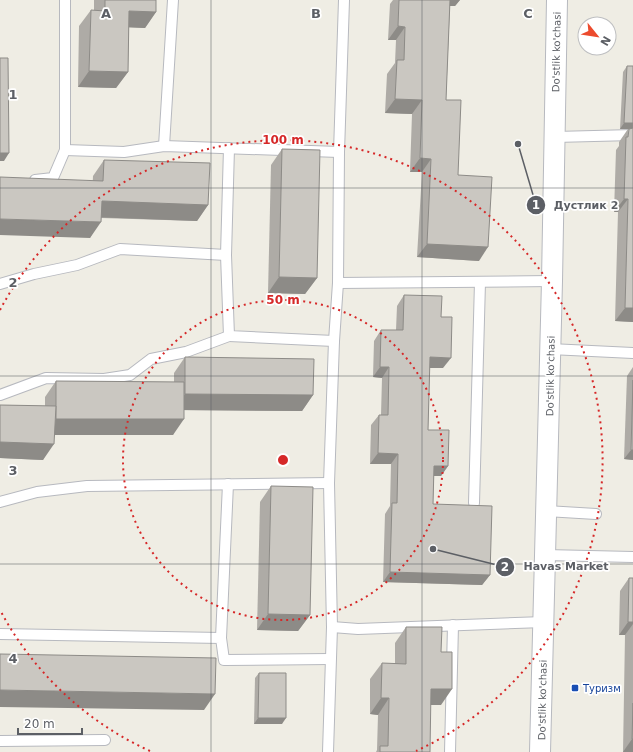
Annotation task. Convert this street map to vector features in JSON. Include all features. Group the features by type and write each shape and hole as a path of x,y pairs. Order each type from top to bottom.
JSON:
{"street":[{"name":"Do'stlik ko'chasi","path":"540,752 552,281 557,0"}],"lane":[{"path":"24,180 53,178 65,150 65,0"},
{"path":"164,146 173,0"},
{"path":"328,752 332,627 330,483 334,341 338,283 339,152 344,0"},
{"path":"555,137 633,135"},
{"path":"65,150 124,152 164,146 339,152"},
{"path":"229,336 226,256 230,148"},
{"path":"0,284 34,274 78,265 120,249 226,256"},
{"path":"338,283 552,281"},
{"path":"474,503 480,282"},
{"path":"0,395 46,378 104,379 130,375 152,359 186,352 229,336 334,341"},
{"path":"550,349 633,353"},
{"path":"0,502 37,492 87,486 330,483"},
{"path":"228,484 221,638 224,660 330,659"},
{"path":"546,511 596,514"},
{"path":"545,555 633,557"},
{"path":"332,627 358,629 544,622"},
{"path":"450,752 453,625"},
{"path":"0,634 221,638"},
{"path":"0,741 105,740"}],"building":[{"path":"105,0 156,0 156,12 129,11 128,72 89,71 91,10 105,11"},
{"path":"399,0 450,0 446,100 461,100 458,175 492,177 488,247 427,244 431,159 420,158 422,100 395,99 397,60 404,60 405,27 398,26"},
{"path":"0,58 8,58 9,153 0,153"},
{"path":"627,66 633,66 633,123 624,123"},
{"path":"633,128 633,308 625,308 628,199 624,199 626,137 628,137 629,129"},
{"path":"282,149 320,150 317,278 279,277"},
{"path":"104,160 210,163 208,205 102,201 101,222 0,219 0,177 103,181"},
{"path":"404,295 442,296 441,317 452,317 451,358 430,357 428,430 449,430 448,466 434,466 433,504 492,506 490,575 390,572 392,503 397,503 398,454 378,453 379,415 388,415 389,367 380,367 381,330 403,330"},
{"path":"185,357 314,359 313,395 185,394"},
{"path":"633,380 633,450 631,450"},
{"path":"56,381 184,382 184,419 56,419"},
{"path":"0,405 56,406 54,444 0,442"},
{"path":"271,486 313,487 310,615 268,614"},
{"path":"629,578 633,578 633,622 628,622"},
{"path":"406,627 442,627 441,652 452,652 452,689 431,689 430,752 380,752 380,746 388,746 389,698 381,698 382,663 406,664"},
{"path":"0,654 216,658 215,694 0,690"},
{"path":"259,673 286,673 286,718 258,718"},
{"path":"633,703 633,739 632,739"}],"place":[{"name":"Дустлик 2","path":"518,144"},
{"name":"Havas Market","path":"433,549"},
{"name":"Туризм","path":"575,688"}]}
